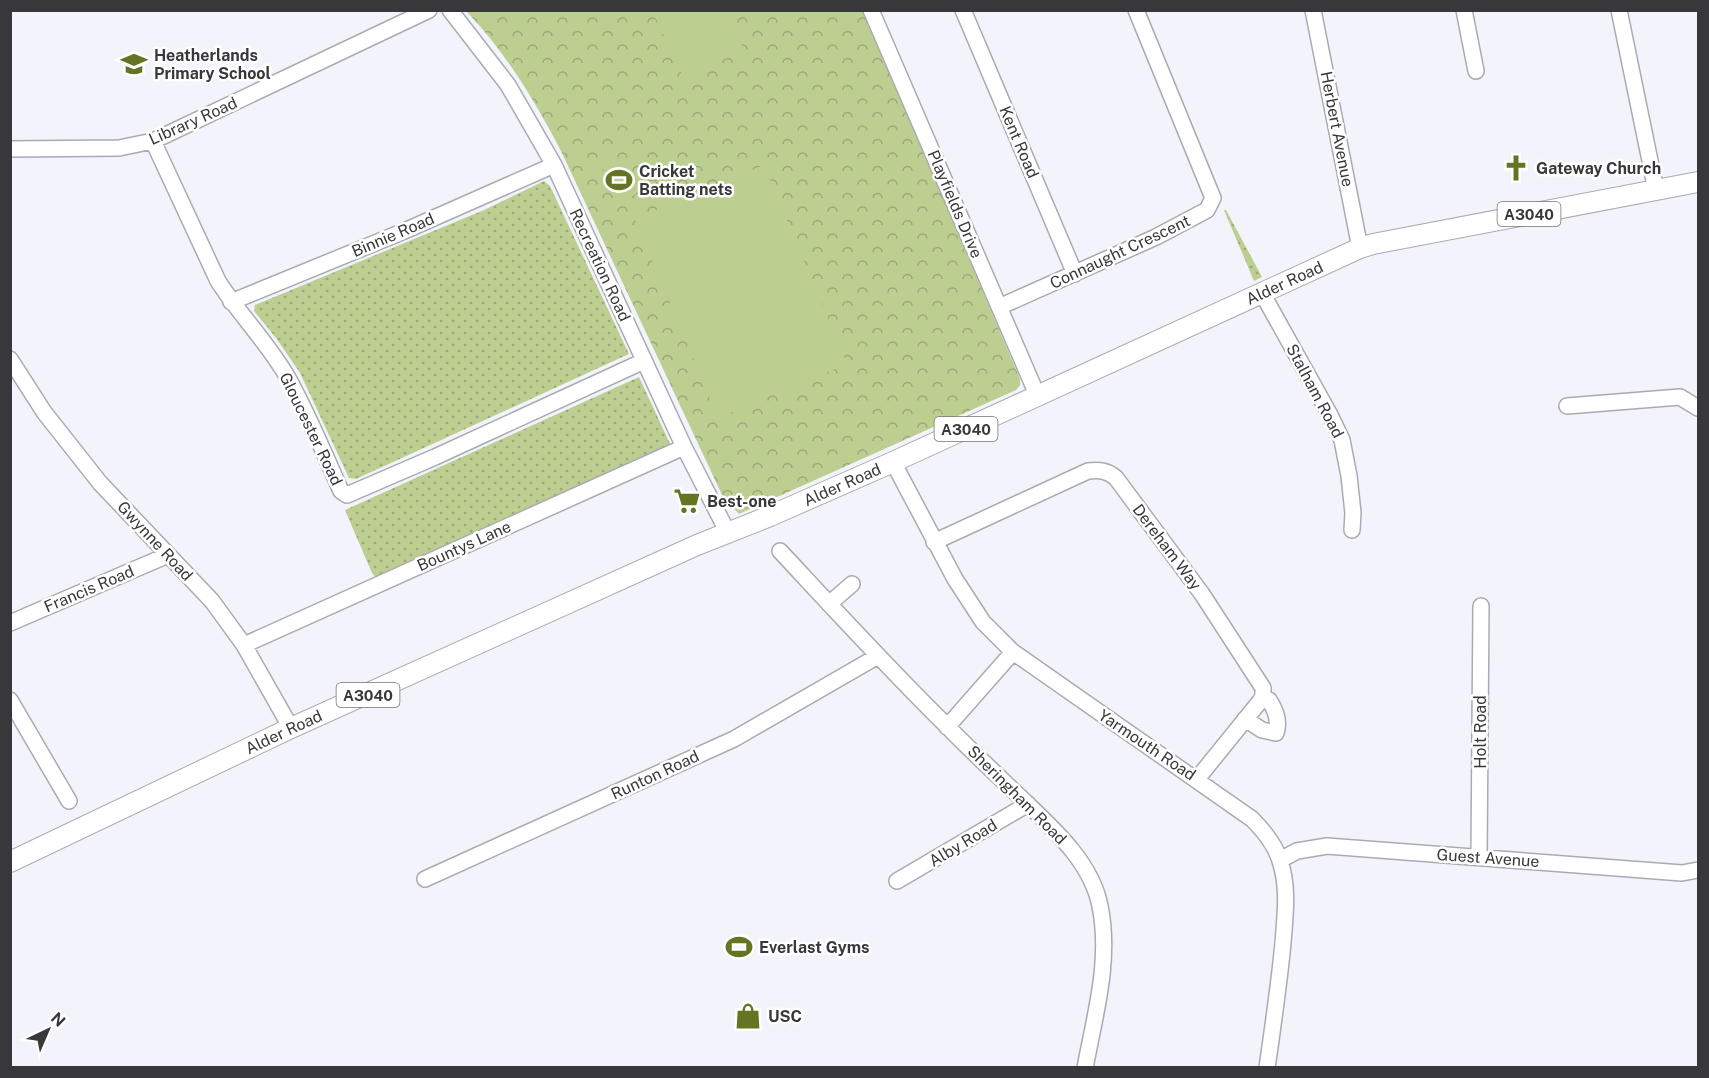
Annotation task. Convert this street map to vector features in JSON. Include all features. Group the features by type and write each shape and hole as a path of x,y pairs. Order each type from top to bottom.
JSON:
{"main road":[{"name":"Alder Road","path":"10,862 291,729 697,545 893,462 1038,397 1360,248 1698,182"}],"street":[{"name":"Library Road","path":"10,149 119,148 153,141 429,10"},
{"name":"Recreation Road","path":"450,10 508,85 554,165 684,447 728,533"},
{"name":"Playfields Drive","path":"871,10 1038,397"},
{"name":"Kent Road","path":"963,10 1075,274"},
{"name":"Connaught Crescent","path":"999,307 1156,237 1207,210 1213,198 1136,10"},
{"name":"Herbert Avenue","path":"1313,10 1360,248"},
{"path":"1464,10 1476,71"},
{"path":"1619,10 1656,190"},
{"name":"Gloucester Road","path":"153,141 205,256 231,302 287,376 341,491 347,495 644,361"},
{"name":"Binnie Road","path":"231,302 402,232 554,165"},
{"name":"Stalham Road","path":"1262,293 1342,440 1353,513 1352,530"},
{"name":"Gwynne Road","path":"10,359 44,412 100,483 212,601 244,645 291,729"},
{"path":"1567,406 1590,399 1680,397 1698,408"},
{"name":"Bountys Lane","path":"244,645 684,447"},
{"name":"Yarmouth Road","path":"893,462 934,542 983,622 1013,652 1252,819 1272,842 1280,860 1286,884 1286,921 1267,1068"},
{"name":"Dereham Way","path":"934,542 1088,471 1110,472 1202,594 1263,688 1261,700"},
{"name":"Sheringham Road","path":"780,551 947,727 1062,838 1087,871 1100,904 1104,942 1103,975 1085,1068"},
{"name":"Francis Road","path":"10,623 168,555"},
{"path":"829,604 852,584"},
{"name":"Holt Road","path":"1479,857 1481,606"},
{"path":"947,727 1013,652"},
{"name":"Runton Road","path":"425,879 734,739 878,656"},
{"path":"10,700 69,801"},
{"path":"1197,779 1245,719 1261,700 1269,700 1273,707 1278,724 1276,733 1262,730 1245,719"},
{"name":"Alby Road","path":"897,881 1028,804"},
{"name":"Guest Avenue","path":"1280,860 1297,851 1327,846 1682,873 1698,870"}],"green space":[{"path":"466,11 864,11 1020,379 1020,385 1016,390 739,514 723,497 551,132 530,95 506,60"},
{"path":"667,11 725,11 744,50 684,79 655,17"},
{"name":"Cricket Batting nets","path":"614,158 636,194 623,201 601,166"},
{"path":"764,165 847,364 718,418 635,219"},
{"path":"544,181 550,186 629,354 356,479 349,478 300,373 254,311 255,305 484,210"},
{"path":"1224,210 1262,277 1254,281"},
{"path":"639,377 672,448 376,578 372,573 345,510"}],"place":[{"name":"Heatherlands Primary School","path":"134,64"},
{"name":"Gateway Church","path":"1516,168"},
{"name":"Cricket Batting nets","path":"619,180"},
{"name":"Best-one","path":"687,501"},
{"name":"Everlast Gyms","path":"739,947"},
{"name":"USC","path":"748,1016"}]}
